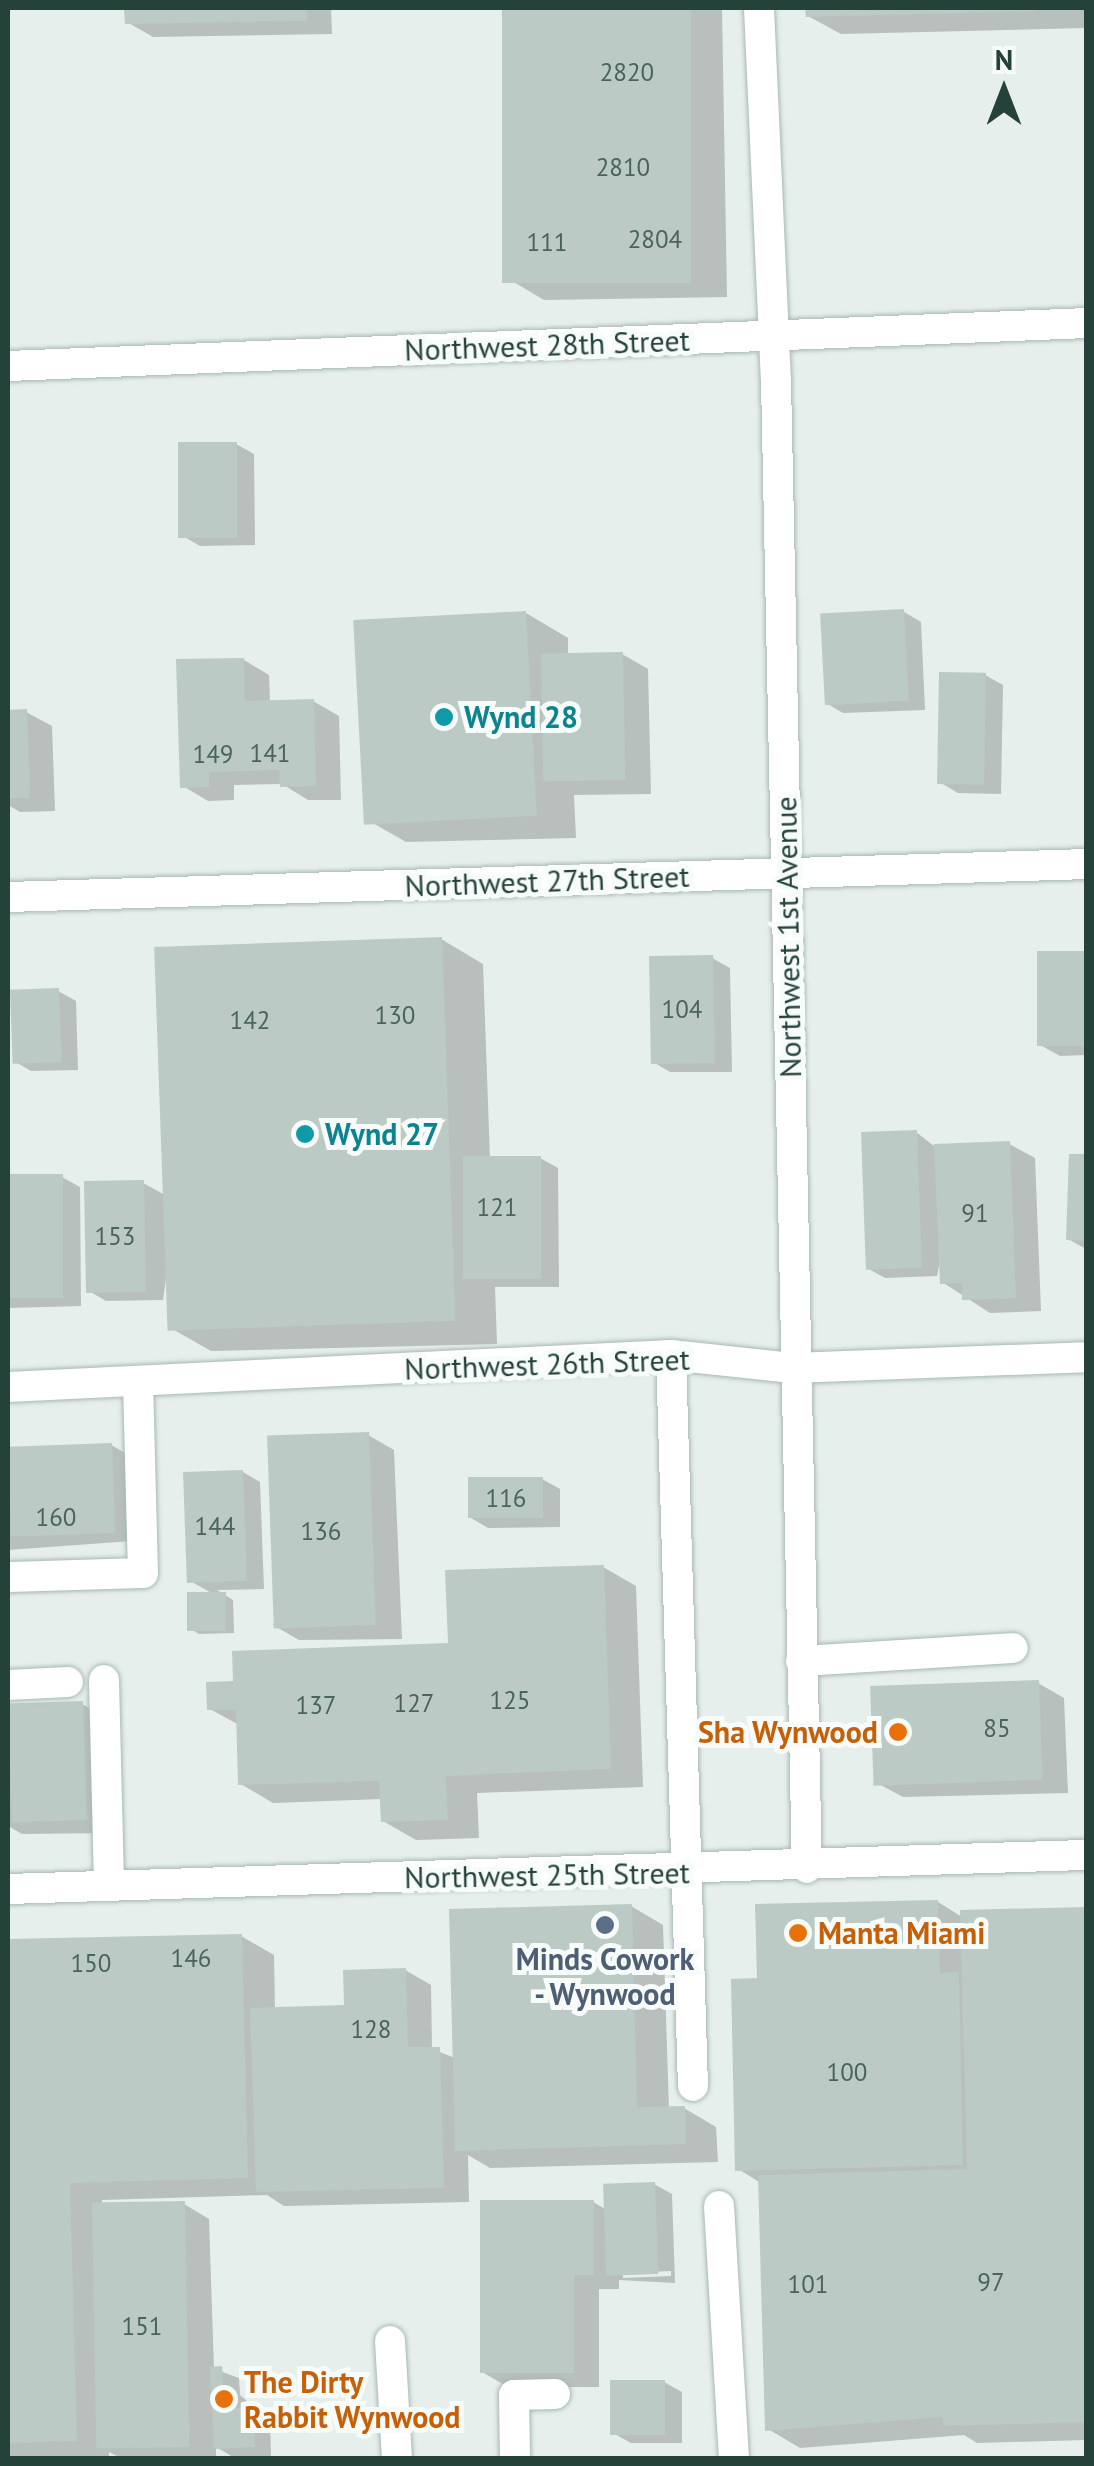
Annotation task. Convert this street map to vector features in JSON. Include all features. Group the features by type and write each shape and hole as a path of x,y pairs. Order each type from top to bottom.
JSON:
{"street":[{"name":"Northwest 1st Avenue","path":"760,8 775,336 788,874 792,1368 807,1868"},
{"name":"Northwest 28th Street","path":"8,366 1086,324"},
{"name":"Northwest 27th Street","path":"8,897 1086,864"},
{"name":"Northwest 26th Street","path":"8,1387 671,1355 792,1368 1086,1357"},
{"path":"671,1355 683,1871 693,2086"},
{"path":"8,1577 143,1573 138,1381"},
{"path":"801,1661 1013,1648"},
{"path":"104,1680 110,1886"},
{"path":"8,1685 68,1682"},
{"name":"Northwest 25th Street","path":"8,1888 807,1868 1086,1855"},
{"path":"719,2206 734,2458"},
{"path":"390,2342 397,2458"},
{"path":"515,2458 514,2395 555,2394"}],"building":[{"path":"124,8 307,8 307,21 125,24"},
{"path":"502,8 691,8 691,283 502,283"},
{"path":"805,8 1036,8 1036,11 806,17"},
{"path":"178,442 237,442 237,538 178,538"},
{"path":"904,609 909,701 825,705 820,613"},
{"name":"Wynd 28","path":"526,611 537,816 364,825 353,620"},
{"path":"623,652 625,780 543,781 541,653"},
{"path":"244,658 245,701 314,699 316,786 280,787 279,770 209,772 209,787 180,788 176,659"},
{"path":"939,672 986,673 984,785 937,784"},
{"path":"27,709 30,798 8,798 8,710"},
{"name":"Wynd 27","path":"442,937 455,1321 168,1331 154,947"},
{"path":"1037,951 1086,951 1086,1046 1037,1046"},
{"path":"713,955 715,1063 651,1064 649,956"},
{"path":"59,988 62,1062 13,1064 10,990"},
{"path":"917,1130 922,1268 866,1270 861,1132"},
{"path":"1010,1141 1016,1298 962,1300 962,1283 940,1284 934,1144"},
{"path":"1069,1154 1086,1154 1086,1241 1066,1240"},
{"path":"463,1156 541,1156 541,1279 463,1279"},
{"path":"8,1174 63,1174 63,1298 8,1298"},
{"path":"144,1180 146,1292 86,1293 84,1181"},
{"path":"369,1432 376,1625 274,1628 267,1436"},
{"path":"112,1443 115,1533 11,1537 8,1447"},
{"path":"243,1470 247,1581 187,1583 183,1472"},
{"path":"468,1477 543,1477 543,1518 468,1518"},
{"path":"604,1565 611,1769 446,1776 448,1820 381,1822 379,1781 238,1785 236,1710 207,1710 206,1682 233,1681 232,1651 448,1643 445,1570"},
{"path":"187,1592 226,1592 226,1631 187,1631"},
{"path":"1039,1680 1042,1780 874,1786 870,1686"},
{"path":"83,1701 87,1820 12,1823 8,1704"},
{"path":"938,1900 940,1973 959,1972 963,2165 735,2171 731,1979 757,1978 755,1904"},
{"path":"632,1904 637,2107 685,2106 686,2144 455,2151 449,1909"},
{"path":"1086,1907 1086,2422 943,2426 943,2417 765,2431 758,2175 967,2169 960,1910"},
{"path":"242,1934 248,2178 70,2183 77,2441 8,2443 8,1939"},
{"path":"406,1968 408,2047 440,2047 444,2188 256,2192 250,2008 344,2005 343,1970"},
{"path":"655,2182 658,2274 606,2276 603,2184"},
{"path":"480,2200 594,2200 594,2275 574,2275 574,2373 480,2373"},
{"path":"185,2201 189,2447 96,2449 92,2203"},
{"name":"The Dirty Rabbit Wynwood","path":"222,2366 224,2390 237,2390 238,2408 253,2408 255,2447 214,2449 210,2367"},
{"path":"610,2380 665,2380 665,2435 610,2435"}],"place":[{"name":"Wynd 28","path":"444,717"},
{"name":"Wynd 27","path":"305,1134"},
{"name":"Sha Wynwood","path":"898,1732"},
{"name":"Minds Cowork - Wynwood","path":"605,1925"},
{"name":"Manta Miami","path":"798,1933"},
{"name":"The Dirty Rabbit Wynwood","path":"224,2399"}]}
